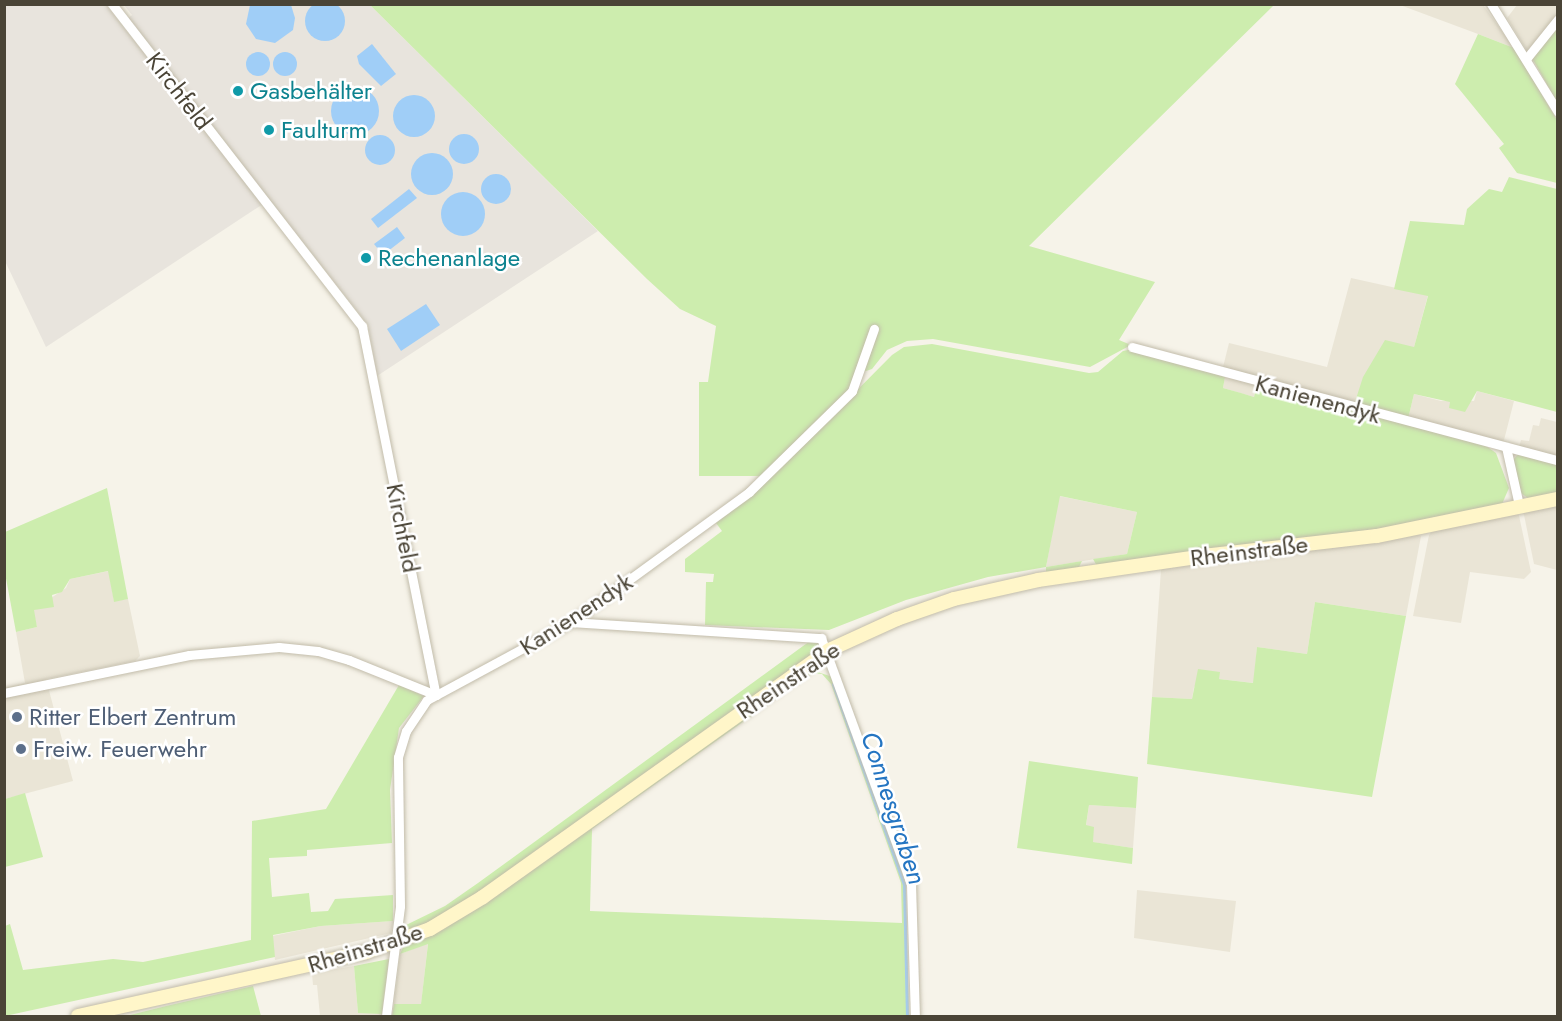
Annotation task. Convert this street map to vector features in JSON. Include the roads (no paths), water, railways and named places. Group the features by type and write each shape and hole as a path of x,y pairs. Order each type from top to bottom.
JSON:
{"main road":[{"name":"Rheinstraße","path":"78,1017 396,943 430,929 483,897 828,650 897,619 944,603 1038,580 1212,555 1377,536 1557,499"}],"street":[{"name":"Kirchfeld","path":"112,4 362,326 436,695"},
{"path":"1491,4 1557,112"},
{"path":"1526,59 1557,19"},
{"name":"Kanienendyk","path":"386,1017 400,906 398,757 406,731 427,700 571,622 726,510 812,434 852,391 874,329"},
{"name":"Kanienendyk","path":"1132,347 1557,460"},
{"path":"1506,447 1519,505"},
{"path":"571,622 813,635 821,638 828,650 911,884 915,1017"},
{"path":"4,693 189,655 279,647 318,651 349,660 436,695"}],"water":[{"path":"325,1 333,2 339,7 344,13 344,29 339,35 333,40 325,41 317,40 311,35 306,29 305,21 306,13 311,7 317,2"},
{"path":"250,5 291,5 295,18 293,30 275,43 256,39 246,24"},
{"path":"372,44 396,74 381,86 359,64 357,56"},
{"path":"258,52 263,53 269,59 269,69 263,75 258,76 253,75 247,69 246,64 247,59 253,53"},
{"path":"285,52 294,55 297,64 294,73 285,76 276,73 273,64 276,55"},
{"path":"350,87 360,87 375,97 379,111 375,125 369,131 360,135 350,135 335,125 331,116 331,106 341,91"},
{"path":"414,95 429,101 435,116 429,131 414,137 399,131 393,116 399,101"},
{"path":"464,134 475,138 479,149 475,160 464,164 453,160 449,149 453,138"},
{"path":"380,135 391,139 395,150 391,161 380,165 369,161 365,150 369,139"},
{"path":"432,153 447,159 453,174 447,189 432,195 417,189 411,174 417,159"},
{"path":"496,174 502,175 510,183 510,195 502,203 496,204 490,203 482,195 481,189 482,183 490,175"},
{"path":"409,189 417,198 378,228 371,219"},
{"path":"463,192 478,199 485,214 478,229 463,236 448,229 441,214 448,199"},
{"path":"397,227 405,238 383,255 374,244"},
{"path":"426,304 440,325 401,351 387,329"}],"waterway":[{"name":"Connesgraben","path":"833,684 904,884 907,1016"}],"place":[{"name":"Gasbehälter","path":"238,91"},
{"name":"Faulturm","path":"269,130"},
{"name":"Rechenanlage","path":"366,258"},
{"name":"Ritter Elbert Zentrum","path":"17,717"},
{"name":"Freiw. Feuerwehr","path":"21,749"}]}
